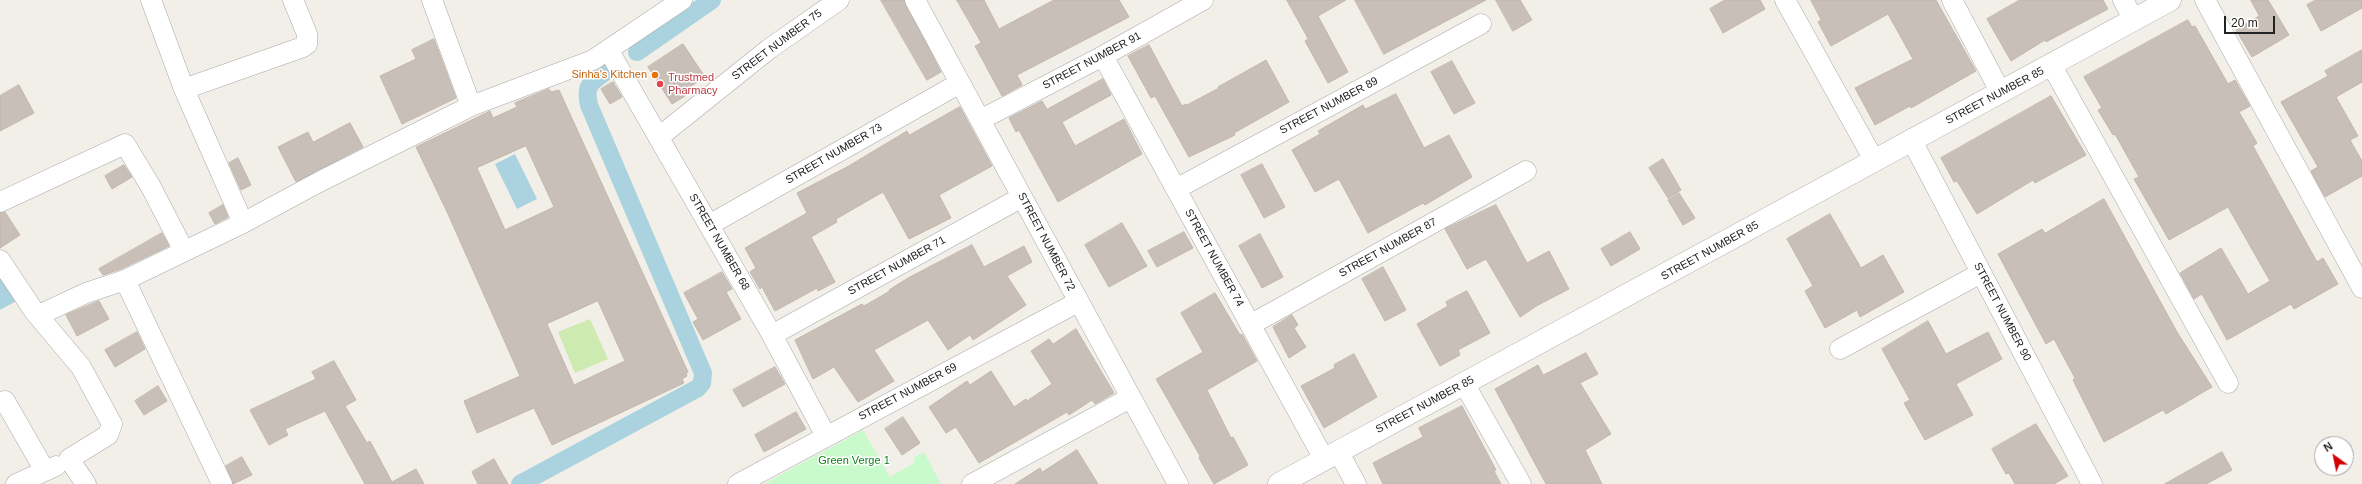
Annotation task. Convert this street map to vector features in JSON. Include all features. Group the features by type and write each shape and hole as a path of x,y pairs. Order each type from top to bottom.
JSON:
{"street":[{"path":"151,0 184,89 243,222"},
{"path":"184,89 307,44 306,34 293,0"},
{"path":"432,0 471,106"},
{"path":"39,316 86,293 125,280 471,106 593,60 609,51 682,0"},
{"name":"STREET NUMBER 75","path":"659,137 769,49 839,0"},
{"name":"STREET NUMBER 72","path":"916,0 1078,302 1178,484"},
{"name":"STREET NUMBER 91","path":"980,120 1103,56 1203,0"},
{"path":"1784,0 1874,160"},
{"path":"1952,0 2001,93"},
{"path":"2123,0 2137,18"},
{"name":"STREET NUMBER 85","path":"1279,484 1465,385 1911,139 2052,66 2170,0"},
{"path":"2205,0 2362,288"},
{"name":"STREET NUMBER 89","path":"1176,189 1481,24"},
{"name":"STREET NUMBER 68","path":"609,51 772,335 826,436"},
{"name":"STREET NUMBER 74","path":"1103,56 1250,325 1331,455 1356,484"},
{"path":"2052,66 2228,383"},
{"name":"STREET NUMBER 73","path":"709,225 960,83"},
{"name":"STREET NUMBER 90","path":"1911,139 2092,484"},
{"path":"0,202 125,144 151,187 184,251"},
{"name":"STREET NUMBER 87","path":"1250,325 1526,171"},
{"name":"STREET NUMBER 71","path":"772,335 1022,197"},
{"path":"0,260 39,316 80,367 112,424 108,435 69,459 16,484"},
{"path":"1840,349 1981,273"},
{"path":"125,280 222,484"},
{"name":"STREET NUMBER 69","path":"738,484 1078,302"},
{"path":"1465,385 1521,484"},
{"path":"972,484 1130,398"},
{"path":"6,401 44,471"},
{"path":"69,459 86,484"}],"green space":[{"path":"590,319 608,359 575,373 558,332"},
{"name":"Green Verge 1","path":"863,430 890,477 914,463 914,458 924,452 941,484 764,484"}],"water":[{"path":"515,154 537,199 517,209 495,164"},
{"path":"0,270 20,299 0,310"}],"building":[{"path":"881,0 904,0 941,72 927,80"},
{"path":"957,0 984,0 999,29 1054,0 1119,0 1129,17 1017,75 1022,85 1002,96 975,46 981,43"},
{"path":"1287,0 1346,0 1318,16 1348,72 1328,83 1305,41 1308,39"},
{"path":"1355,0 1486,0 1384,54"},
{"path":"1496,0 1520,0 1532,20 1513,31"},
{"path":"1725,0 1760,0 1765,9 1723,33 1710,9"},
{"path":"1811,0 1936,0 1976,71 1911,108 1910,106 1875,125 1855,88 1913,59 1888,14 1831,46 1818,22 1821,20"},
{"path":"2020,0 2103,0 2108,9 2046,42 2045,40 2011,61 1987,19"},
{"path":"2251,0 2268,0 2289,35 2252,57 2236,30 2259,16"},
{"path":"2316,0 2362,0 2362,8 2321,31 2307,5"},
{"path":"2188,20 2192,27 2195,26 2228,84 2235,80 2250,106 2239,112 2257,143 2253,146 2317,262 2323,258 2338,284 2294,309 2291,304 2227,340 2202,294 2194,299 2180,273 2221,248 2248,294 2270,281 2228,207 2169,240 2134,179 2139,177 2115,134 2113,135 2098,110 2102,108 2084,77"},
{"path":"434,39 456,98 402,124 380,76 416,59 412,50"},
{"path":"683,44 705,77 682,92 685,96 672,104 648,67"},
{"path":"1149,45 1182,106 1187,105 1219,88 1218,87 1266,60 1289,102 1234,133 1235,135 1189,157 1155,96 1151,98 1128,56"},
{"path":"2362,50 2362,82 2336,97 2358,136 2350,140 2362,161 2362,176 2325,197 2311,171 2318,167 2281,102 2328,76 2325,71"},
{"path":"1452,61 1475,103 1454,114 1431,72"},
{"path":"1103,79 1111,95 1062,122 1075,146 1124,119 1142,154 1058,202 1019,130 1016,132 1009,118 1042,101 1047,109"},
{"path":"613,82 622,97 610,104 601,89"},
{"path":"19,85 34,113 0,131 0,96"},
{"path":"549,89 551,92 559,90 688,372 686,373 687,376 682,379 684,383 552,445 534,408 477,433 464,401 520,376 448,214 416,147 490,111 493,118 517,107 515,103","holes":["526,146 554,207 505,230 477,168","598,301 625,361 574,385 547,324"]},
{"path":"1396,94 1424,148 1449,135 1472,177 1425,205 1423,203 1368,233 1339,179 1315,192 1292,150 1320,134 1318,131 1363,105 1365,109"},
{"path":"2051,96 2086,155 2035,183 2033,180 1977,214 1957,181 1954,182 1941,158"},
{"path":"960,107 992,166 939,195 951,218 909,239 883,192 836,219 837,222 811,237 835,282 818,291 817,288 775,311 762,287 760,289 750,272 756,268 745,248 807,213 797,193 847,167 907,131 909,135"},
{"path":"350,123 363,147 296,182 278,147 308,132 313,142"},
{"path":"238,158 251,185 241,190 229,163"},
{"path":"1663,159 1681,190 1668,198 1649,168"},
{"path":"1262,164 1285,207 1264,218 1241,175"},
{"path":"124,165 132,177 112,189 105,176"},
{"path":"1679,193 1695,218 1683,225 1668,200"},
{"path":"2104,199 2177,332 2212,387 2166,414 2163,410 2104,442 2073,380 2075,378 2054,339 2046,344 1998,254 2042,229 2045,233"},
{"path":"223,205 228,217 215,224 209,213"},
{"path":"1496,205 1527,263 1549,251 1569,289 1538,305 1520,317 1486,259 1467,269 1445,229"},
{"path":"5,212 20,235 0,248 0,213"},
{"path":"1830,214 1861,268 1883,255 1904,292 1860,317 1857,310 1825,328 1805,291 1813,286 1787,239"},
{"path":"1122,223 1147,266 1109,287 1085,245"},
{"path":"1184,232 1193,248 1157,267 1148,251"},
{"path":"1630,232 1640,249 1611,266 1601,249"},
{"path":"162,233 169,246 121,269 103,275 99,269"},
{"path":"1260,234 1283,277 1262,288 1239,246"},
{"path":"972,245 984,267 1024,246 1032,262 1007,276 1026,305 973,340 970,335 948,350 928,320 874,350 894,381 858,402 834,367 813,379 795,340 862,304 864,306 890,291 889,290 908,278"},
{"path":"1383,267 1406,310 1385,321 1362,279"},
{"path":"722,272 732,289 726,292 741,319 703,340 693,322 698,319 684,293"},
{"path":"1467,291 1490,333 1458,350 1460,355 1440,366 1417,324 1448,306 1446,302"},
{"path":"1215,293 1240,335 1242,334 1257,361 1207,390 1231,438 1233,437 1248,465 1214,484 1199,458 1200,456 1156,379 1203,352 1181,313"},
{"path":"99,301 109,319 77,336 66,315"},
{"path":"1292,315 1298,325 1294,328 1306,347 1289,358 1273,327"},
{"path":"1928,321 1946,354 1988,332 2002,359 1956,384 1973,415 1925,440 1904,403 1910,400 1882,349"},
{"path":"1076,329 1114,393 1095,404 1092,400 1069,415 1067,412 979,463 956,427 946,433 929,407 967,381 970,385 991,371 1014,407 1026,399 1027,401 1052,384 1031,351 1049,339 1053,344"},
{"path":"137,332 145,349 115,367 105,350"},
{"path":"1586,353 1598,374 1580,383 1611,434 1585,450 1602,484 1546,484 1495,389 1538,365 1543,375"},
{"path":"1354,354 1377,397 1324,428 1301,386 1335,368 1334,365"},
{"path":"334,361 356,400 345,406 367,443 370,441 392,482 416,469 424,484 365,484 325,411 285,429 288,435 269,445 250,410 316,379 312,372"},
{"path":"775,367 785,384 743,407 733,390"},
{"path":"158,386 167,401 144,415 135,401"},
{"path":"1462,406 1496,470 1494,471 1501,484 1383,484 1373,463 1423,437 1419,428"},
{"path":"796,412 806,429 764,452 755,435"},
{"path":"903,417 920,443 902,455 885,429"},
{"path":"2036,424 2068,476 2054,484 2015,484 2009,473 2006,474 1992,449"},
{"path":"1077,450 1098,484 1015,484 1040,468 1042,472"},
{"path":"2222,452 2232,470 2206,484 2165,484"},
{"path":"242,457 252,475 233,484 226,466"},
{"path":"494,459 508,484 478,484 472,472"}],"waterway":[{"path":"637,52 712,0"},
{"path":"520,484 698,388 702,383 703,373 589,105 588,92 591,84 608,70"}],"place":[{"name":"Sinha's Kitchen","path":"655,75"},
{"name":"Trustmed Pharmacy","path":"660,84"}]}
